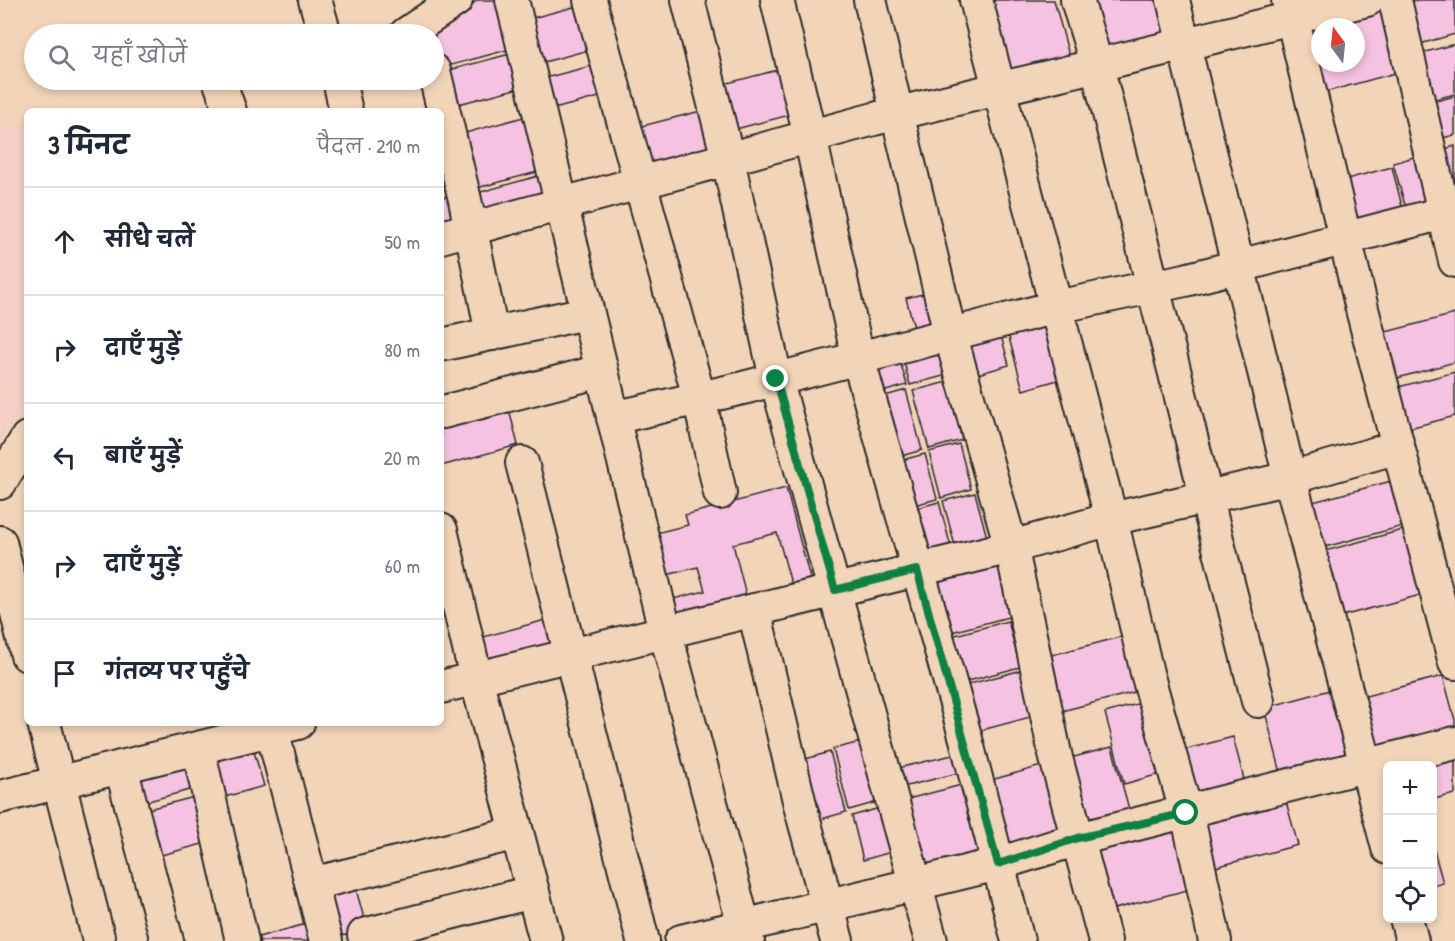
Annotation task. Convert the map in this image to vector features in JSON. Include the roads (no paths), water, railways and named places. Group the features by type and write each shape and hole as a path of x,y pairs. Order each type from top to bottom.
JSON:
{"street":[{"path":"315,0 322,24"},
{"path":"427,24 456,0"},
{"path":"512,0 586,313 665,631 746,933"},
{"path":"590,0 699,397 720,493"},
{"path":"688,0 728,159 776,379 931,941"},
{"path":"777,0 810,136 858,358 1018,941"},
{"path":"870,0 950,334 1011,547 1056,758 1105,941"},
{"path":"976,0 1111,519 1147,673 1186,813 1215,941"},
{"path":"1077,0 1097,66 1258,700"},
{"path":"1173,0 1290,478 1383,830"},
{"path":"444,236 898,113 1184,44 1290,9 1367,0"},
{"path":"1395,0 1449,211 1455,261"},
{"path":"1290,9 1398,447 1451,630 1455,663"},
{"path":"223,90 229,108"},
{"path":"342,90 345,108"},
{"path":"438,90 443,108"},
{"path":"444,114 492,334"},
{"path":"613,418 1056,307 1238,266 1449,211"},
{"path":"444,344 586,313"},
{"path":"444,412 601,371"},
{"path":"0,483 24,443"},
{"path":"444,686 1011,547 1111,519 1290,478 1398,447"},
{"path":"522,463 643,941"},
{"path":"0,542 14,612 24,645"},
{"path":"444,557 448,592 476,678 546,941"},
{"path":"754,609 801,809 837,941"},
{"path":"45,726 99,941"},
{"path":"0,797 285,726 312,884 326,941"},
{"path":"681,941 746,933 828,905 998,864 1078,838 1186,813 1455,743"},
{"path":"198,748 242,941"},
{"path":"121,767 167,941"},
{"path":"312,884 517,833"},
{"path":"364,935 532,892"},
{"path":"1407,923 1412,941"}]}
